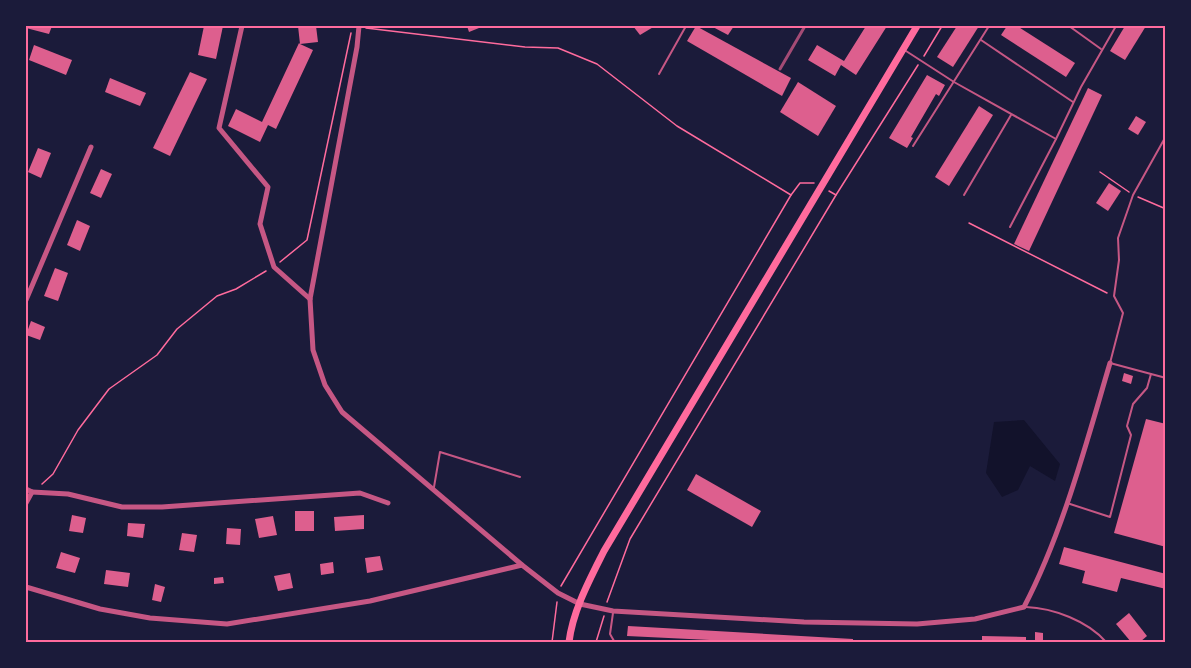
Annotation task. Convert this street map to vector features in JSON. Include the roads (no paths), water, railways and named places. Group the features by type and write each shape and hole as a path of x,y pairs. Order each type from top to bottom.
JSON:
{"main road":[{"path":"569,642 580,604 604,550 917,26"}],"street":[{"path":"242,26 219,128 268,187 260,224 274,267 310,298"},
{"path":"359,26 310,298 313,350 325,386 342,412 522,565 558,593 580,604 613,610 804,622 917,624 975,619 1024,607 1038,579 1067,503 1110,363"},
{"path":"26,300 91,147"},
{"path":"26,489 32,492 68,494 122,507 162,507 360,493 388,503"},
{"path":"26,503 32,492"},
{"path":"26,587 100,609 150,618 226,624 370,601 522,565"}],"lane":[{"path":"659,74 686,26"},
{"path":"913,146 989,26"},
{"path":"1069,26 1101,49"},
{"path":"1010,227 1073,102 1116,26"},
{"path":"980,40 1073,102"},
{"path":"903,49 954,82 1056,139"},
{"path":"964,195 1011,114"},
{"path":"1166,136 1133,195 1118,238 1119,260 1114,296 1123,313 1110,363 1166,378"},
{"path":"1067,503 1110,516 1131,435 1127,426 1133,404 1147,388 1151,374"},
{"path":"434,490 440,452 520,477"},
{"path":"1024,607 1040,608 1083,624 1106,642"},
{"path":"613,610 610,634 617,642"}],"railway":[{"path":"780,69 805,26"}]}
